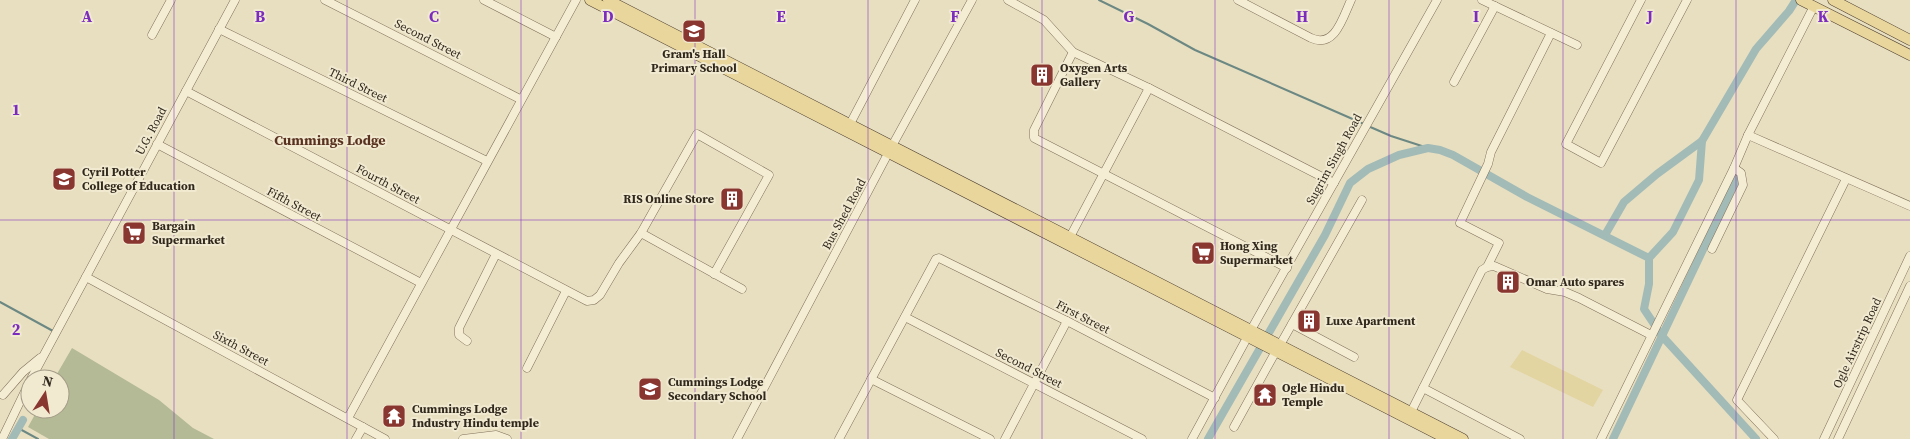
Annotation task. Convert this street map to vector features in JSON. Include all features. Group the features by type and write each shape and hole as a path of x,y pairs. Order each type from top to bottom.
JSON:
{"main road":[{"path":"590,0 1250,333 1447,439"},
{"path":"608,0 850,124 890,150 1070,237 1250,333"},
{"path":"1833,0 1910,40"},
{"path":"1808,4 1910,55"},
{"path":"1277,347 1463,439"}],"street":[{"path":"152,35 171,0"},
{"name":"U.G. Road","path":"37,369 235,0"},
{"name":"Second Street","path":"324,0 520,99"},
{"path":"484,0 556,37"},
{"path":"348,418 520,99 576,0"},
{"path":"850,124 915,0"},
{"name":"Bus Shed Road","path":"738,439 890,150 972,0"},
{"path":"1008,0 1044,20 1073,52 1149,88 1334,183"},
{"path":"1238,0 1311,38 1321,41 1328,40 1335,33 1351,0"},
{"name":"Sugrim Singh Road","path":"1192,439 1374,109 1437,0"},
{"path":"1482,0 1577,45"},
{"path":"1641,0 1566,144 1601,162 1687,0"},
{"path":"1600,439 1734,168 1808,4"},
{"path":"1454,82 1495,6"},
{"name":"Third Street","path":"219,29 487,161"},
{"path":"1487,267 1499,242 1460,223 1488,164 1490,152 1551,33"},
{"path":"1073,52 1034,130 1033,136 1036,140 1287,268"},
{"path":"1070,237 1149,88"},
{"name":"Fourth Street","path":"186,91 579,298 590,301 600,295 619,263 641,233"},
{"path":"714,274 769,175 697,134 641,233 714,274 742,289"},
{"path":"1748,134 1910,206"},
{"name":"Fifth Street","path":"157,144 421,283"},
{"path":"1712,249 1743,185 1742,173 1734,168"},
{"path":"1774,439 1737,400 1846,179"},
{"path":"1234,426 1277,347 1362,200"},
{"path":"468,341 459,335 459,328 496,254"},
{"name":"Ogle Airstrip Road","path":"1824,439 1910,256"},
{"name":"First Street","path":"905,317 936,260 939,258 1067,321 1214,398"},
{"path":"1411,412 1482,270 1487,267 1494,266 1541,287 1565,292 1652,335"},
{"name":"Sixth Street","path":"86,276 385,439"},
{"name":"Ogle Airstrip Road","path":"1838,439 1910,286"},
{"path":"527,368 566,291"},
{"path":"839,439 905,317"},
{"name":"Second Street","path":"905,317 1142,439"},
{"path":"1005,439 1067,321"},
{"path":"1292,324 1354,357"},
{"path":"3,395 23,372 44,355"},
{"path":"871,379 990,439"},
{"path":"1423,388 1520,439"},
{"name":"U.G. Road","path":"2,439 20,402"},
{"path":"356,439 363,427"},
{"path":"463,439 492,435 507,439"}],"sand":[{"path":"1522,350 1603,390 1593,407 1510,367"}],"green space":[{"path":"72,348 159,400 193,428 214,439 49,439 28,427 32,419 70,419 70,369 60,369"}],"waterway":[{"path":"1099,0 1195,50 1364,124"},
{"path":"1605,235 1624,202 1657,174 1702,141 1756,49 1789,11 1796,0"},
{"path":"1368,126 1428,148"},
{"path":"1702,141 1699,180 1673,232 1649,258 1649,284 1644,309 1662,336 1756,439"},
{"path":"1208,439 1325,235 1350,183 1368,169 1399,155 1428,148 1453,155 1527,197 1649,258"},
{"path":"1613,439 1738,176"},
{"path":"0,302 53,331"},
{"path":"12,439 23,420"},
{"path":"18,428 38,439"}],"place":[{"name":"Gram's Hall Primary School","path":"694,31"},
{"name":"Oxygen Arts Gallery","path":"1042,75"},
{"name":"Cyril Potter College of Education","path":"64,179"},
{"name":"RIS Online Store","path":"732,199"},
{"name":"Bargain Supermarket","path":"134,233"},
{"name":"Hong Xing Supermarket","path":"1203,253"},
{"name":"Omar Auto spares","path":"1508,282"},
{"name":"Luxe Apartment","path":"1309,321"},
{"name":"Cummings Lodge Secondary School","path":"650,389"},
{"name":"Ogle Hindu Temple","path":"1265,395"},
{"name":"Cummings Lodge Industry Hindu temple","path":"394,416"}],"district":[{"name":"Cummings Lodge","path":"330,140"}]}
